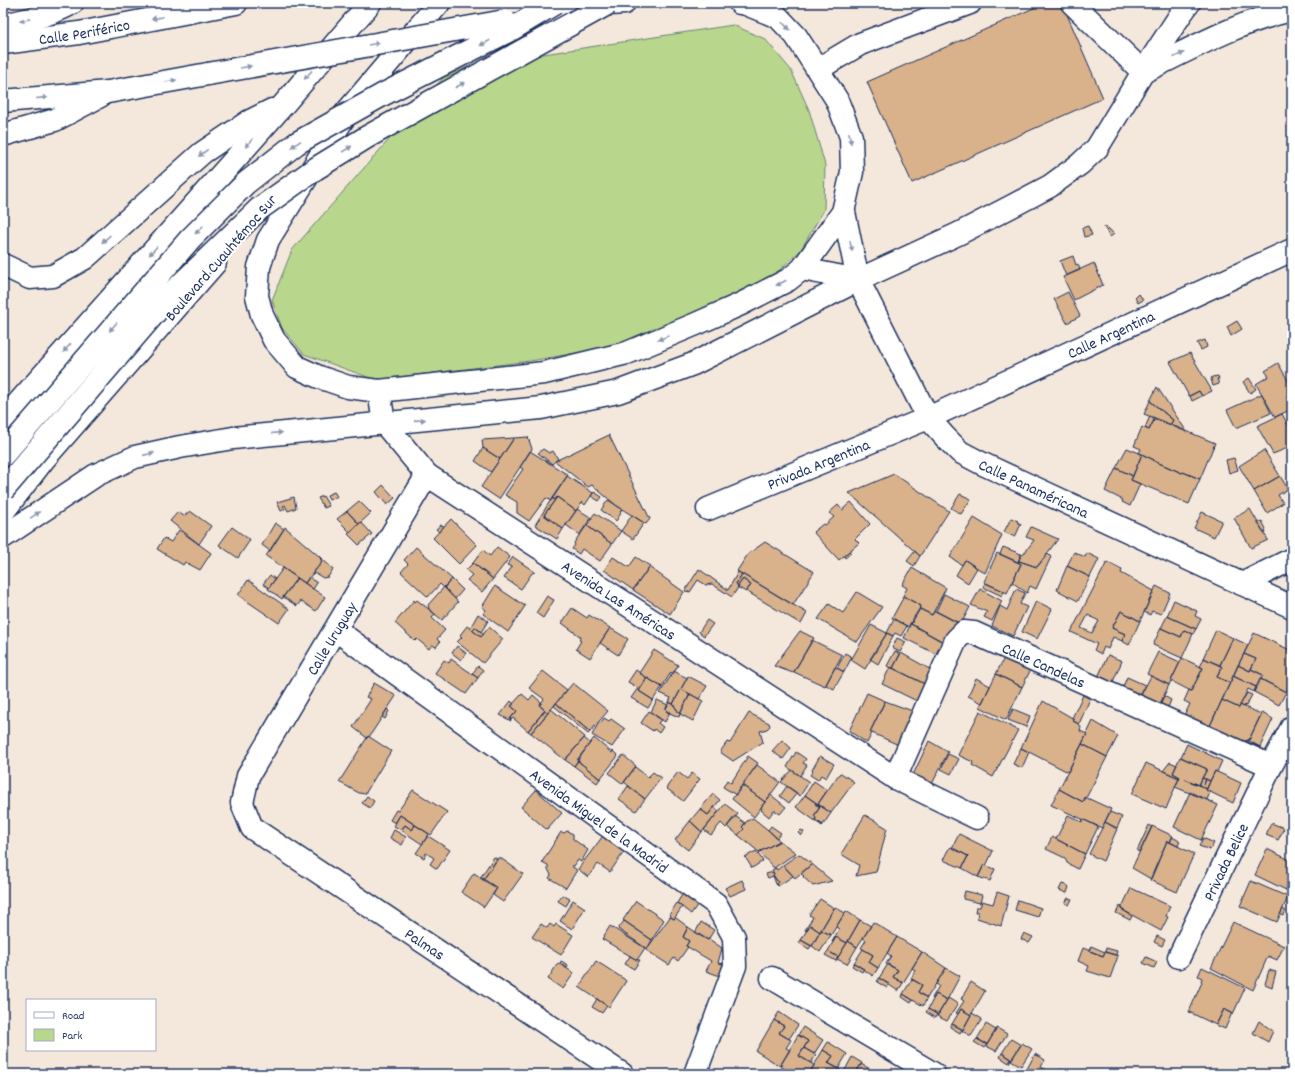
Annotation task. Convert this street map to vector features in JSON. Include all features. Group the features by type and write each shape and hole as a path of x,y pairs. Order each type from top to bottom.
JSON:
{"main road":[{"path":"3,25 27,20 64,8 72,3"},
{"name":"Calle Periférico","path":"3,42 78,33 236,3"},
{"path":"3,420 284,104 370,3"},
{"name":"Boulevard Cuauhtémoc Sur","path":"3,512 44,459 348,111 439,3"},
{"path":"3,455 190,239 246,183 297,143 384,94 512,29 555,3"},
{"path":"3,102 108,92 604,4 624,3"},
{"path":"348,111 268,240 259,267 257,296 262,315 274,340 296,367 319,377 348,386 379,391 544,373 627,353 741,304 788,280 802,269 844,212 852,172 851,137 837,100 796,36 778,18 746,4 740,3"},
{"path":"818,69 860,44 970,3"},
{"path":"1072,3 1143,72"},
{"path":"3,537 96,475 135,457 180,447 234,438 542,408 618,392 693,364 858,280 958,234 1050,186 1080,164 1097,148 1143,72 1189,3"},
{"path":"3,490 170,295 259,209 315,169 367,137 604,4"},
{"path":"1143,72 1212,39 1269,15 1292,10"},
{"path":"3,135 55,120 108,92"},
{"path":"3,265 30,278 53,276 85,258 202,153 248,122 284,104"},
{"name":"Calle Panaméricana","path":"844,212 858,280 928,418 960,452 1292,607"},
{"name":"Calle Argentina","path":"928,418 1292,250"},
{"path":"802,269 858,280"},
{"path":"379,391 384,423"},
{"name":"Privada Argentina","path":"708,509 928,418"},
{"name":"Avenida Las Américas","path":"384,423 427,475 895,778 977,818"},
{"name":"Calle Uruguay","path":"242,803 248,776 427,475"},
{"path":"1242,584 1292,559"},
{"name":"Avenida Miguel de la Madrid","path":"336,630 716,904 734,937 735,966 695,1074"},
{"name":"Calle Candelas","path":"895,778 956,640 964,632 974,633 1271,766"},
{"name":"Privada Belice","path":"1178,957 1271,766 1292,727"},
{"name":"Palmas","path":"242,803 252,828 622,1074"},
{"path":"772,978 934,1074"}],"green space":[{"path":"733,25 765,39 791,70 809,110 825,165 824,210 800,251 772,277 658,330 605,348 530,361 376,380 304,354 282,328 272,300 292,250 443,78 472,65"}],"building":[{"path":"1045,3 1062,3 1103,98 912,183 867,82"},
{"path":"1088,226 1092,235 1084,237 1082,228"},
{"path":"1106,226 1114,234 1110,237 1104,227"},
{"path":"1073,256 1076,265 1078,264 1080,270 1066,276 1060,261"},
{"path":"1094,263 1103,285 1074,300 1063,277"},
{"path":"1068,292 1080,316 1067,323 1054,299"},
{"path":"1139,294 1143,300 1138,303 1135,298"},
{"path":"1237,321 1242,329 1231,336 1227,327"},
{"path":"1205,340 1207,347 1201,350 1197,343"},
{"path":"1190,353 1212,391 1202,396 1199,391 1189,396 1170,362"},
{"path":"1278,363 1290,384 1292,383 1292,395 1286,398 1292,409 1275,417 1256,384 1269,376 1265,371"},
{"path":"1218,376 1219,379 1217,379 1219,384 1213,386 1211,379 1212,377"},
{"path":"1249,378 1256,389 1250,393 1243,382"},
{"path":"1157,387 1187,432 1170,425 1173,420 1150,401"},
{"path":"1199,391 1202,396 1192,401 1190,396"},
{"path":"1262,394 1271,413 1236,428 1227,410"},
{"path":"1150,401 1173,420 1170,425 1144,414"},
{"path":"1282,414 1292,432 1292,446 1273,454 1257,426"},
{"path":"1150,416 1155,418 1149,430 1145,428"},
{"path":"1155,418 1215,443 1200,479 1183,472 1182,473 1139,453 1141,449 1134,446 1142,427 1149,430"},
{"path":"609,435 650,519 646,524 617,506 592,485 588,487 555,461"},
{"path":"528,437 532,449 499,499 481,487 514,438"},
{"path":"514,438 500,459 483,448 482,440"},
{"path":"483,448 500,459 491,472 475,461"},
{"path":"1127,448 1142,454 1133,476 1116,468"},
{"path":"543,449 549,453 553,451 558,459 552,464 538,453"},
{"path":"1264,450 1280,476 1254,491 1239,466"},
{"path":"530,451 568,475 551,501 546,498 529,521 517,513 517,502 505,495 523,469 520,467"},
{"path":"1142,454 1154,461 1200,479 1189,504 1131,480"},
{"path":"1234,458 1238,470 1229,473 1226,460"},
{"path":"1116,468 1133,476 1131,480 1140,484 1130,506 1122,502 1123,500 1105,491"},
{"path":"894,474 949,511 920,556 849,493"},
{"path":"567,476 593,493 585,505 582,502 576,511 557,497 555,500 552,498"},
{"path":"1280,476 1288,489 1278,495 1283,503 1267,513 1254,491"},
{"path":"383,485 395,498 387,505 376,492"},
{"path":"334,492 337,497 329,500 327,495"},
{"path":"594,492 602,497 599,501 591,496"},
{"path":"960,494 971,499 961,514 951,508"},
{"path":"323,496 329,506 324,508 318,498"},
{"path":"294,497 296,508 288,511 285,505 283,506 285,509 281,511 277,502"},
{"path":"557,497 576,511 563,529 544,515"},
{"path":"552,498 555,500 544,515 563,529 557,539 535,525"},
{"path":"608,500 622,509 616,521 601,510"},
{"path":"359,501 371,513 359,524 347,511"},
{"path":"851,502 870,524 855,539 859,543 839,560 813,532 823,524 825,525 834,517 829,513 838,505 842,510"},
{"path":"577,509 592,518 580,535 566,525"},
{"path":"1250,509 1268,540 1251,548 1234,518"},
{"path":"190,511 211,526 199,544 170,521 178,512 184,516"},
{"path":"347,511 359,524 350,532 337,519"},
{"path":"1202,512 1222,521 1214,537 1194,528"},
{"path":"595,513 621,531 612,544 586,525"},
{"path":"632,515 644,523 633,539 621,531"},
{"path":"974,518 1002,535 985,573 965,560 962,565 950,557"},
{"path":"1011,518 1021,524 1015,537 1004,532"},
{"path":"451,519 477,545 459,564 433,538"},
{"path":"1262,521 1266,529 1265,534 1258,523"},
{"path":"361,522 372,534 359,545 348,534"},
{"path":"275,523 284,529 270,551 262,545"},
{"path":"441,525 444,526 439,532 436,529"},
{"path":"586,525 612,544 600,561 582,549 579,554 572,549 575,545 574,543"},
{"path":"232,527 250,540 238,558 219,545"},
{"path":"285,527 320,557 322,562 305,583 266,556"},
{"path":"1031,527 1058,539 1037,567 1019,561 1021,554 1023,555 1034,540 1026,537"},
{"path":"179,530 211,553 200,570 185,562 183,565 157,549 164,538 171,542"},
{"path":"765,542 814,572 793,605 737,571 748,554"},
{"path":"416,547 452,579 444,588 440,584 428,597 401,572 408,564 404,560"},
{"path":"497,547 510,557 493,579 473,563 483,550 490,556"},
{"path":"1003,547 1021,554 1018,562 1000,554"},
{"path":"849,551 851,553 845,558 844,556"},
{"path":"915,551 920,556 914,566 907,561"},
{"path":"1074,552 1085,557 1087,553 1099,559 1090,577 1067,566"},
{"path":"997,553 1021,564 1007,593 984,582"},
{"path":"1048,554 1051,557 1036,589 1030,586 1027,593 1012,582 1021,564 1018,562 1019,561 1037,567"},
{"path":"320,557 333,569 328,577 323,578 315,573 312,574 322,562"},
{"path":"513,557 535,572 532,573 521,589 504,578 512,567 507,565"},
{"path":"613,557 629,567 636,557 650,566 633,590 604,570"},
{"path":"965,560 977,568 968,583 956,575"},
{"path":"1107,562 1122,570 1121,573 1154,591 1140,621 1121,611 1112,628 1125,634 1122,641 1113,637 1108,649 1104,647 1101,654 1094,650 1097,644 1071,632","holes":["1088,615 1099,621 1092,633 1081,628"]},
{"path":"473,563 493,579 482,592 467,580 472,575 466,570"},
{"path":"1067,566 1090,577 1078,601 1057,590"},
{"path":"649,567 684,592 670,614 633,590"},
{"path":"283,568 297,578 282,599 268,589"},
{"path":"912,568 946,588 932,615 920,609 921,606 903,596 907,588 902,585"},
{"path":"699,569 728,590 738,572 742,574 736,584 739,586 732,597 712,584 706,585 698,580 690,592 685,591"},
{"path":"742,574 807,613 801,624 746,591 751,585 743,579 738,586 736,584"},
{"path":"270,575 275,579 269,588 263,584"},
{"path":"309,577 317,583 313,589 305,583"},
{"path":"297,578 325,597 316,611 301,601 297,606 283,597"},
{"path":"452,579 463,590 455,599 444,587"},
{"path":"743,579 751,585 746,592 737,587"},
{"path":"248,580 289,609 279,623 238,595"},
{"path":"985,583 1004,591 1002,596 983,587"},
{"path":"495,586 525,606 508,632 483,614 486,610 482,607"},
{"path":"1156,586 1170,593 1161,614 1152,611 1150,615 1144,612"},
{"path":"444,587 458,602 442,620 429,609 428,605"},
{"path":"980,589 1002,601 992,621 984,617 987,612 971,605"},
{"path":"1016,589 1025,593 1020,604 1027,607 1013,636 992,626 1000,606 1007,610"},
{"path":"857,592 882,607 857,642 818,619 829,604 843,613"},
{"path":"944,594 970,607 961,624 936,611"},
{"path":"547,596 554,600 543,618 536,613"},
{"path":"903,596 921,606 908,627 892,618"},
{"path":"414,600 415,602 417,600 435,614 432,618 445,630 437,639 440,642 436,647 432,645 429,649 417,639 415,641 395,623"},
{"path":"1174,600 1197,611 1195,616 1201,619 1196,629 1167,616"},
{"path":"1036,601 1052,609 1037,639 1022,632"},
{"path":"572,608 587,618 589,615 610,628 590,658 576,649 581,641 579,640 581,637 562,623"},
{"path":"920,609 932,615 935,611 958,623 946,644 911,624"},
{"path":"1121,611 1140,621 1129,645 1122,641 1125,634 1112,628"},
{"path":"478,614 488,621 481,632 475,627 472,630 470,628"},
{"path":"1167,616 1196,629 1193,634 1184,630 1181,637 1161,628"},
{"path":"894,619 907,626 901,636 895,633 893,636 887,633"},
{"path":"707,620 713,624 704,636 699,632"},
{"path":"912,621 911,624 942,641 936,654 904,638"},
{"path":"871,625 887,633 865,669 851,660"},
{"path":"467,626 481,637 489,627 503,639 483,663 457,642 462,637 460,635"},
{"path":"475,627 484,634 481,637 472,630"},
{"path":"610,628 628,639 618,655 600,643"},
{"path":"1161,628 1181,637 1184,630 1193,634 1182,658 1153,645"},
{"path":"1216,630 1233,638 1220,665 1203,658"},
{"path":"800,631 814,638 793,673 774,666"},
{"path":"887,633 893,636 878,664 870,659"},
{"path":"1254,633 1292,651 1292,678 1286,692 1261,679 1263,675 1251,669 1256,659 1244,654"},
{"path":"897,638 906,642 900,652 892,648"},
{"path":"1233,638 1248,645 1230,683 1217,677 1222,667 1220,665"},
{"path":"812,640 842,655 825,686 794,672"},
{"path":"457,646 466,653 461,660 452,653"},
{"path":"654,650 678,665 673,674 671,672 662,687 639,673"},
{"path":"895,651 900,654 893,668 890,668 887,666"},
{"path":"1158,652 1180,662 1169,685 1147,674"},
{"path":"845,653 852,657 844,672 837,668"},
{"path":"901,653 935,672 927,685 893,668"},
{"path":"1244,654 1256,659 1250,671 1238,665"},
{"path":"1108,655 1122,661 1112,684 1098,677"},
{"path":"1004,658 1030,671 1022,687 996,674"},
{"path":"1182,658 1203,668 1191,691 1171,681"},
{"path":"1204,658 1222,667 1217,677 1230,683 1208,730 1183,718 1190,704 1184,701 1203,668 1200,667"},
{"path":"451,659 478,678 466,694 435,673 444,660 449,663"},
{"path":"1238,665 1263,675 1256,687 1233,676"},
{"path":"478,666 483,670 478,678 472,674"},
{"path":"835,667 844,672 834,689 826,685"},
{"path":"890,667 927,685 919,702 882,684"},
{"path":"636,670 647,678 639,691 653,700 648,708 631,698 638,688 628,682"},
{"path":"543,671 567,690 548,713 539,705 544,699 529,688"},
{"path":"674,671 687,678 673,704 669,702 671,698 660,693"},
{"path":"996,674 1022,687 1006,720 980,707"},
{"path":"688,676 707,686 699,699 681,689"},
{"path":"1151,676 1169,685 1159,706 1140,697"},
{"path":"1233,676 1256,687 1254,692 1248,689 1239,708 1222,700"},
{"path":"1127,677 1145,685 1140,697 1122,689"},
{"path":"647,678 662,687 653,700 639,691"},
{"path":"976,678 990,686 982,703 968,696"},
{"path":"1260,679 1286,692 1279,705 1254,692"},
{"path":"374,683 396,696 367,738 353,727 371,699 366,697"},
{"path":"573,683 608,711 590,732 556,703"},
{"path":"681,689 690,694 680,714 673,704"},
{"path":"867,693 885,701 870,732 872,733 867,743 849,731"},
{"path":"1247,693 1252,695 1244,707 1240,705"},
{"path":"522,694 529,700 533,695 542,703 539,705 545,710 528,731 513,718 511,720 510,719 517,711 511,706"},
{"path":"690,694 703,701 693,721 680,714"},
{"path":"1083,695 1090,699 1079,724 1073,721 1074,719 1072,718"},
{"path":"1164,696 1171,700 1167,710 1159,706"},
{"path":"657,700 668,705 666,708 667,712 670,712 665,722 651,712"},
{"path":"1222,700 1239,708 1240,705 1261,714 1249,740 1242,742 1208,730"},
{"path":"511,701 514,704 511,706 517,711 510,719 511,721 500,715"},
{"path":"885,701 918,713 903,747 870,732"},
{"path":"1043,701 1074,719 1073,721 1081,727 1080,731 1087,734 1068,772 1021,748"},
{"path":"669,702 673,704 680,714 679,717 667,712 666,708"},
{"path":"556,703 590,732 588,734 554,706"},
{"path":"387,709 389,711 385,719 382,717"},
{"path":"551,709 585,737 565,760 531,733"},
{"path":"1013,709 1030,716 1026,727 1008,720"},
{"path":"545,710 548,713 531,733 528,731"},
{"path":"649,711 661,720 658,723 663,727 659,733 641,723"},
{"path":"980,711 1018,730 993,777 972,765 973,762 958,755"},
{"path":"749,713 769,723 770,726 767,729 760,731 763,742 733,761 720,752 727,742 730,743"},
{"path":"1262,713 1273,719 1260,747 1248,742"},
{"path":"604,718 609,721 611,719 625,729 612,747 592,735 599,722 601,723"},
{"path":"1093,721 1118,736 1107,757 1082,744"},
{"path":"368,736 391,751 365,794 359,793 339,782"},
{"path":"584,738 590,743 574,766 565,760"},
{"path":"594,738 618,756 600,779 577,760"},
{"path":"782,740 791,748 783,759 772,751"},
{"path":"1248,740 1260,747 1256,753 1242,742"},
{"path":"929,741 948,752 932,784 913,775"},
{"path":"1082,744 1107,757 1083,802 1059,789"},
{"path":"1187,744 1222,761 1217,772 1215,771 1210,781 1202,778 1207,769 1181,757"},
{"path":"1021,748 1029,752 1022,768 1013,764"},
{"path":"796,752 806,759 803,763 807,765 800,776 787,767"},
{"path":"948,754 959,759 951,774 941,769"},
{"path":"623,755 636,766 623,784 609,773"},
{"path":"748,756 758,763 736,795 723,787 727,780 731,783"},
{"path":"820,756 834,764 826,778 821,775 818,780 810,775"},
{"path":"1180,757 1207,769 1199,785 1185,779 1207,789 1206,790 1210,792 1207,800 1175,787 1180,777 1173,773"},
{"path":"578,761 600,779 597,783 574,766"},
{"path":"1170,762 1177,765 1173,773 1180,777 1179,778 1163,771"},
{"path":"1146,763 1179,778 1166,809 1132,794"},
{"path":"757,765 780,782 765,802 742,785"},
{"path":"635,767 648,777 653,772 661,778 645,799 624,782"},
{"path":"792,770 809,782 800,796 781,782"},
{"path":"1215,771 1241,783 1233,803 1206,790"},
{"path":"678,772 687,779 692,773 700,779 683,801 666,788"},
{"path":"841,773 854,782 831,813 818,804"},
{"path":"1202,778 1206,779 1203,787 1185,779 1199,785"},
{"path":"1206,779 1210,781 1207,789 1203,787"},
{"path":"814,781 827,790 818,804 805,795"},
{"path":"742,785 765,802 754,817 732,799"},
{"path":"628,786 645,799 636,811 619,799"},
{"path":"787,786 797,793 789,803 780,796"},
{"path":"1059,789 1083,802 1085,797 1111,809 1102,828 1051,805"},
{"path":"413,790 447,812 431,835 400,815 395,823 390,820 396,810 398,811"},
{"path":"536,790 562,813 547,830 521,807"},
{"path":"1190,792 1218,805 1201,840 1174,827"},
{"path":"713,794 720,800 708,815 700,809"},
{"path":"771,795 786,807 780,814 774,810 769,817 761,810 761,807"},
{"path":"805,795 820,807 814,816 816,818 815,820 823,825 822,826 796,807"},
{"path":"367,796 374,801 370,808 362,803"},
{"path":"816,803 831,813 823,825 815,820 816,818 814,816 820,807 815,804"},
{"path":"725,804 738,814 726,828 721,823 711,835 704,830"},
{"path":"714,807 719,811 702,832 690,821 700,809 708,815"},
{"path":"1110,812 1122,817 1117,828 1105,822"},
{"path":"400,815 415,825 412,830 405,825 401,830 394,826"},
{"path":"865,815 887,828 876,872 856,876 859,865 841,854"},
{"path":"1068,815 1082,822 1083,819 1098,827 1085,854 1056,839"},
{"path":"735,816 745,823 742,827 744,829 738,835 727,826"},
{"path":"753,818 780,841 759,852 738,835 744,829 742,827 747,821"},
{"path":"690,821 702,832 688,850 675,840"},
{"path":"1105,822 1117,829 1103,861 1089,854"},
{"path":"1271,823 1284,828 1278,840 1266,835"},
{"path":"405,825 412,830 415,825 429,834 422,844 401,830"},
{"path":"1149,825 1152,827 1140,852 1137,851"},
{"path":"771,826 781,833 777,838 768,830"},
{"path":"1152,826 1173,836 1170,842 1167,841 1151,879 1132,868"},
{"path":"394,830 406,837 402,845 390,838"},
{"path":"801,830 804,832 801,836 798,833"},
{"path":"567,831 573,834 573,839 588,850 581,862 578,860 574,866 571,866 577,870 566,888 549,878 551,875 548,865 542,862 561,832 564,833"},
{"path":"959,834 993,851 986,866 984,865 978,877 962,868 968,856 952,848"},
{"path":"428,836 450,850 437,869 430,864 434,858 426,853 424,858 416,853"},
{"path":"603,836 626,849 610,872 598,864 588,877 578,869"},
{"path":"1052,837 1085,854 1078,869 1067,863 1065,858 1046,849"},
{"path":"1172,837 1180,841 1178,846 1170,842"},
{"path":"1203,838 1214,843 1210,850 1199,846"},
{"path":"780,841 796,853 774,868 759,852"},
{"path":"1167,841 1194,854 1177,892 1150,880"},
{"path":"951,847 968,856 962,868 943,860"},
{"path":"1267,849 1292,861 1292,877 1286,890 1255,875"},
{"path":"756,851 763,861 752,868 745,857"},
{"path":"799,854 812,864 795,878 783,865"},
{"path":"494,857 497,859 483,880 480,878"},
{"path":"499,857 523,874 503,902 493,895 497,888 483,880"},
{"path":"812,864 832,881 813,886 801,874"},
{"path":"783,865 793,876 778,886 776,884 778,882 773,875 772,870 776,868 777,870"},
{"path":"984,865 995,869 990,881 978,877"},
{"path":"773,872 773,875 778,882 776,884 773,876 768,878 766,874"},
{"path":"474,873 497,888 484,907 461,892"},
{"path":"1292,877 1292,893 1286,890"},
{"path":"742,880 746,889 730,896 725,888"},
{"path":"1251,881 1288,897 1277,922 1240,906"},
{"path":"1062,884 1069,887 1067,893 1059,890"},
{"path":"1131,888 1170,906 1166,916 1168,917 1161,931 1121,909"},
{"path":"685,890 700,901 691,914 677,903"},
{"path":"965,891 982,895 980,903 963,899"},
{"path":"997,892 1009,896 1001,926 977,918 978,912 975,912 976,907 980,907 982,901 993,904"},
{"path":"1292,894 1292,906 1287,904"},
{"path":"562,895 570,899 566,906 558,901"},
{"path":"1068,898 1072,899 1069,905 1065,903"},
{"path":"820,899 834,908 820,932 810,925 806,931 805,930 813,917 809,915"},
{"path":"573,900 585,908 572,929 560,921"},
{"path":"1018,900 1041,908 1038,917 1015,910"},
{"path":"636,901 664,920 652,940 623,920"},
{"path":"677,903 682,907 674,919 669,915"},
{"path":"1120,906 1122,907 1121,909 1132,916 1130,920 1116,913"},
{"path":"835,907 845,913 831,935 821,930"},
{"path":"1283,909 1286,911 1283,916 1280,914"},
{"path":"846,911 860,920 847,943 836,937 832,942 839,929 836,927"},
{"path":"670,917 674,919 676,918 688,927 683,937 689,941 686,946 688,947 678,961 674,958 669,965 646,950"},
{"path":"860,920 871,926 857,947 848,941"},
{"path":"624,921 652,940 647,949 618,929"},
{"path":"701,922 714,930 708,940 695,933"},
{"path":"873,922 897,937 878,968 869,962 873,955 861,948 866,940 863,938"},
{"path":"1233,922 1284,946 1277,960 1268,956 1253,990 1211,968"},
{"path":"541,924 547,928 550,924 554,927 556,924 573,935 561,955 532,937"},
{"path":"810,925 820,932 812,946 801,940"},
{"path":"610,926 645,948 637,960 602,939"},
{"path":"688,927 722,948 718,963 724,964 720,976 706,971 711,961 686,946 689,941 683,937"},
{"path":"821,930 831,935 820,952 812,946"},
{"path":"1024,933 1033,937 1029,943 1021,939"},
{"path":"1157,936 1165,940 1162,946 1154,942"},
{"path":"836,937 847,943 838,957 828,951"},
{"path":"897,937 922,952 903,983 893,977 898,970 886,964 891,956 887,953"},
{"path":"801,940 811,946 809,949 799,943"},
{"path":"848,941 857,947 847,964 837,959"},
{"path":"1091,946 1105,952 1103,956 1089,951"},
{"path":"1083,948 1103,956 1105,952 1118,956 1110,978 1087,971 1089,966 1078,961"},
{"path":"1106,948 1117,951 1116,955 1105,952"},
{"path":"863,949 873,955 869,962 878,968 873,976 854,963"},
{"path":"828,951 838,957 836,961 825,955"},
{"path":"922,952 946,968 927,998 918,992 922,985 911,979 915,970 912,968"},
{"path":"630,956 640,960 634,969 625,964"},
{"path":"1146,957 1157,962 1154,968 1143,963"},
{"path":"561,961 568,965 567,968 560,964"},
{"path":"596,961 626,981 609,1007 579,987"},
{"path":"558,963 574,973 563,989 548,979"},
{"path":"854,963 864,969 862,972 852,966"},
{"path":"888,964 898,970 893,977 903,983 898,991 879,978"},
{"path":"1202,967 1245,988 1233,1014 1224,1009 1216,1025 1189,1012 1202,982 1202,978 1198,976"},
{"path":"946,968 960,976 947,1000 936,994 933,999 932,998 939,986 936,984"},
{"path":"1269,970 1276,972 1272,987 1265,984"},
{"path":"879,978 889,984 887,988 877,982"},
{"path":"912,979 922,985 918,992 927,998 923,1006 903,994"},
{"path":"971,982 985,991 971,1015 961,1009 958,1014 956,1013 964,1001 961,999"},
{"path":"903,994 913,1000 911,1003 902,997"},
{"path":"936,994 947,1000 938,1015 928,1009"},
{"path":"948,998 958,1004 947,1021 937,1016"},
{"path":"597,999 607,1006 602,1013 592,1007"},
{"path":"928,1009 937,1014 935,1018 926,1012"},
{"path":"961,1009 971,1015 963,1030 952,1024"},
{"path":"1224,1009 1232,1013 1225,1029 1216,1025"},
{"path":"779,1012 798,1025 789,1039 779,1033 784,1026 774,1020"},
{"path":"972,1013 982,1019 971,1036 962,1031"},
{"path":"774,1020 784,1026 779,1033 791,1040 786,1048 790,1050 780,1066 756,1051"},
{"path":"1259,1021 1273,1031 1268,1042 1253,1033"},
{"path":"952,1024 962,1029 960,1033 950,1027"},
{"path":"986,1024 996,1030 987,1045 977,1039"},
{"path":"803,1027 823,1040 814,1054 804,1048 808,1041 798,1035"},
{"path":"997,1028 1007,1034 996,1051 986,1046"},
{"path":"798,1035 808,1041 799,1056 814,1065 809,1074 793,1074 780,1066"},
{"path":"977,1039 987,1044 984,1048 974,1042"},
{"path":"1011,1039 1021,1045 1012,1059 1002,1053"},
{"path":"828,1042 847,1054 838,1069 828,1063 833,1056 823,1050"},
{"path":"1022,1043 1032,1049 1021,1066 1011,1060"},
{"path":"804,1048 816,1055 811,1063 799,1056"},
{"path":"823,1050 833,1056 828,1063 840,1069 838,1074 809,1074"},
{"path":"1002,1053 1011,1059 1009,1063 1000,1057"},
{"path":"1035,1054 1045,1060 1041,1067 1051,1072 1050,1074 1036,1074 1027,1069"},
{"path":"852,1057 862,1063 855,1074 847,1074 844,1072"},
{"path":"861,1064 872,1070 869,1074 855,1074"},
{"path":"1027,1069 1036,1074 1027,1074 1025,1072"},
{"path":"1060,1069 1069,1074 1057,1074"}]}
